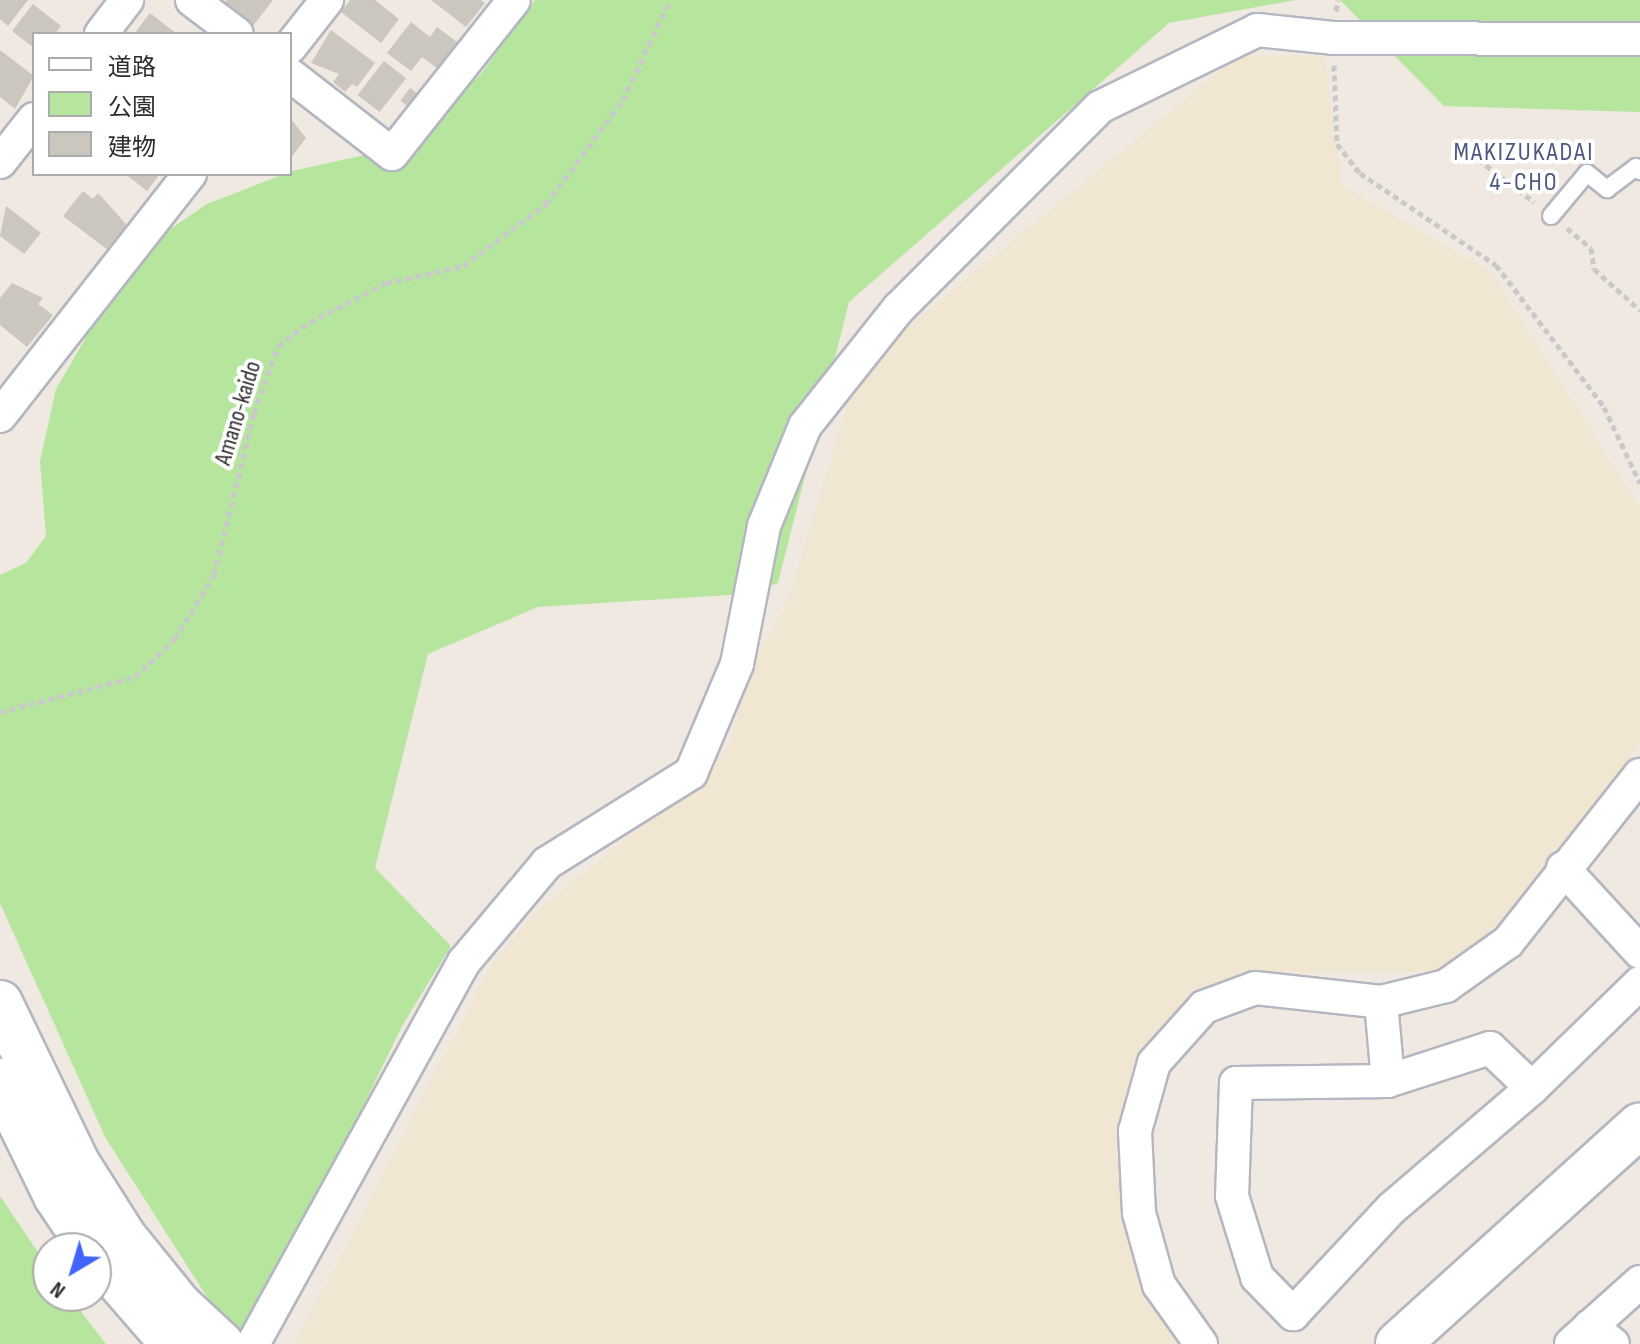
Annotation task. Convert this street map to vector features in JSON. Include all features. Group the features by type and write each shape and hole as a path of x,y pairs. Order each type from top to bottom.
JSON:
{"street":[{"path":"103,32 127,0"},
{"path":"192,0 234,32"},
{"path":"292,44 327,0"},
{"path":"292,77 392,154 514,0"},
{"path":"253,1344 464,962 547,863 691,773 737,664 764,526 805,426 899,308 1100,107 1257,30 1333,38 1640,39"},
{"path":"0,162 32,122"},
{"path":"0,416 188,176"},
{"path":"1201,1344 1159,1285 1139,1213 1135,1131 1154,1063 1204,1007 1255,988 1381,1002 1446,986 1508,942 1563,868 1640,775"},
{"path":"1563,868 1640,952"},
{"path":"1532,1088 1490,1048 1388,1081 1236,1083 1232,1196 1257,1277 1293,1314 1392,1208 1532,1088 1640,983"},
{"path":"1381,1002 1388,1081"},
{"path":"0,1003 77,1163 124,1237 178,1304 221,1344"},
{"path":"0,1081 56,1196 80,1232"},
{"path":"1398,1344 1640,1125"},
{"path":"112,1273 173,1344"},
{"path":"1591,1338 1640,1282"}],"lane":[{"path":"1551,216 1587,173 1607,189 1636,167 1640,171"}],"path":[{"name":"Amano-kaido","path":"0,712 135,677 175,639 214,575 254,413 278,346 310,322 386,283 463,266 546,204 623,100 641,50 670,0"},
{"path":"1333,38 1337,144 1360,173 1496,265 1604,407 1640,483"}],"shaded area":[{"path":"1239,55 1325,56 1342,185 1491,272 1640,507 1640,743 1478,971 1257,973 1144,1082 1149,1236 1185,1344 295,1344 490,967 537,910 693,786 729,746 750,669 788,601 859,367"}],"green space":[{"path":"535,0 1296,0 1169,23 849,302 778,583 745,594 538,607 428,654 375,868 451,946 402,1026 319,1198 237,1344 105,1137 0,903 0,575 26,563 46,536 40,461 56,389 135,253 207,204 279,176 292,176 292,171 401,147 481,74"},
{"path":"1340,0 1640,0 1640,112 1444,106"},
{"path":"0,1196 32,1243 32,1312 81,1312 106,1344 0,1344"}],"building":[{"path":"0,0 28,0 8,26 0,19"},
{"path":"227,0 273,0 252,27 223,5"},
{"path":"350,0 375,0 399,19 381,43 341,12"},
{"path":"431,0 481,0 485,3 466,27"},
{"path":"33,4 61,26 56,32 32,32 32,46 12,31"},
{"path":"150,13 174,32 136,32"},
{"path":"411,22 430,37 437,27 457,42 437,68 422,57 411,71 387,53"},
{"path":"331,30 375,63 357,87 352,84 345,92 333,82 339,74 311,63"},
{"path":"0,50 32,74 32,79 15,109 0,97"},
{"path":"384,61 406,78 380,112 358,95"},
{"path":"410,88 422,97 412,110 400,101"},
{"path":"292,120 306,138 292,156"},
{"path":"128,176 158,176 147,191"},
{"path":"83,191 93,199 98,193 127,225 108,250 63,216"},
{"path":"6,206 41,233 24,254 0,236"},
{"path":"12,283 43,298 38,304 53,315 27,347 0,325 0,298"}],"district":[{"name":"MAKIZUKADAI 4-CHO","path":"1524,168"}]}
